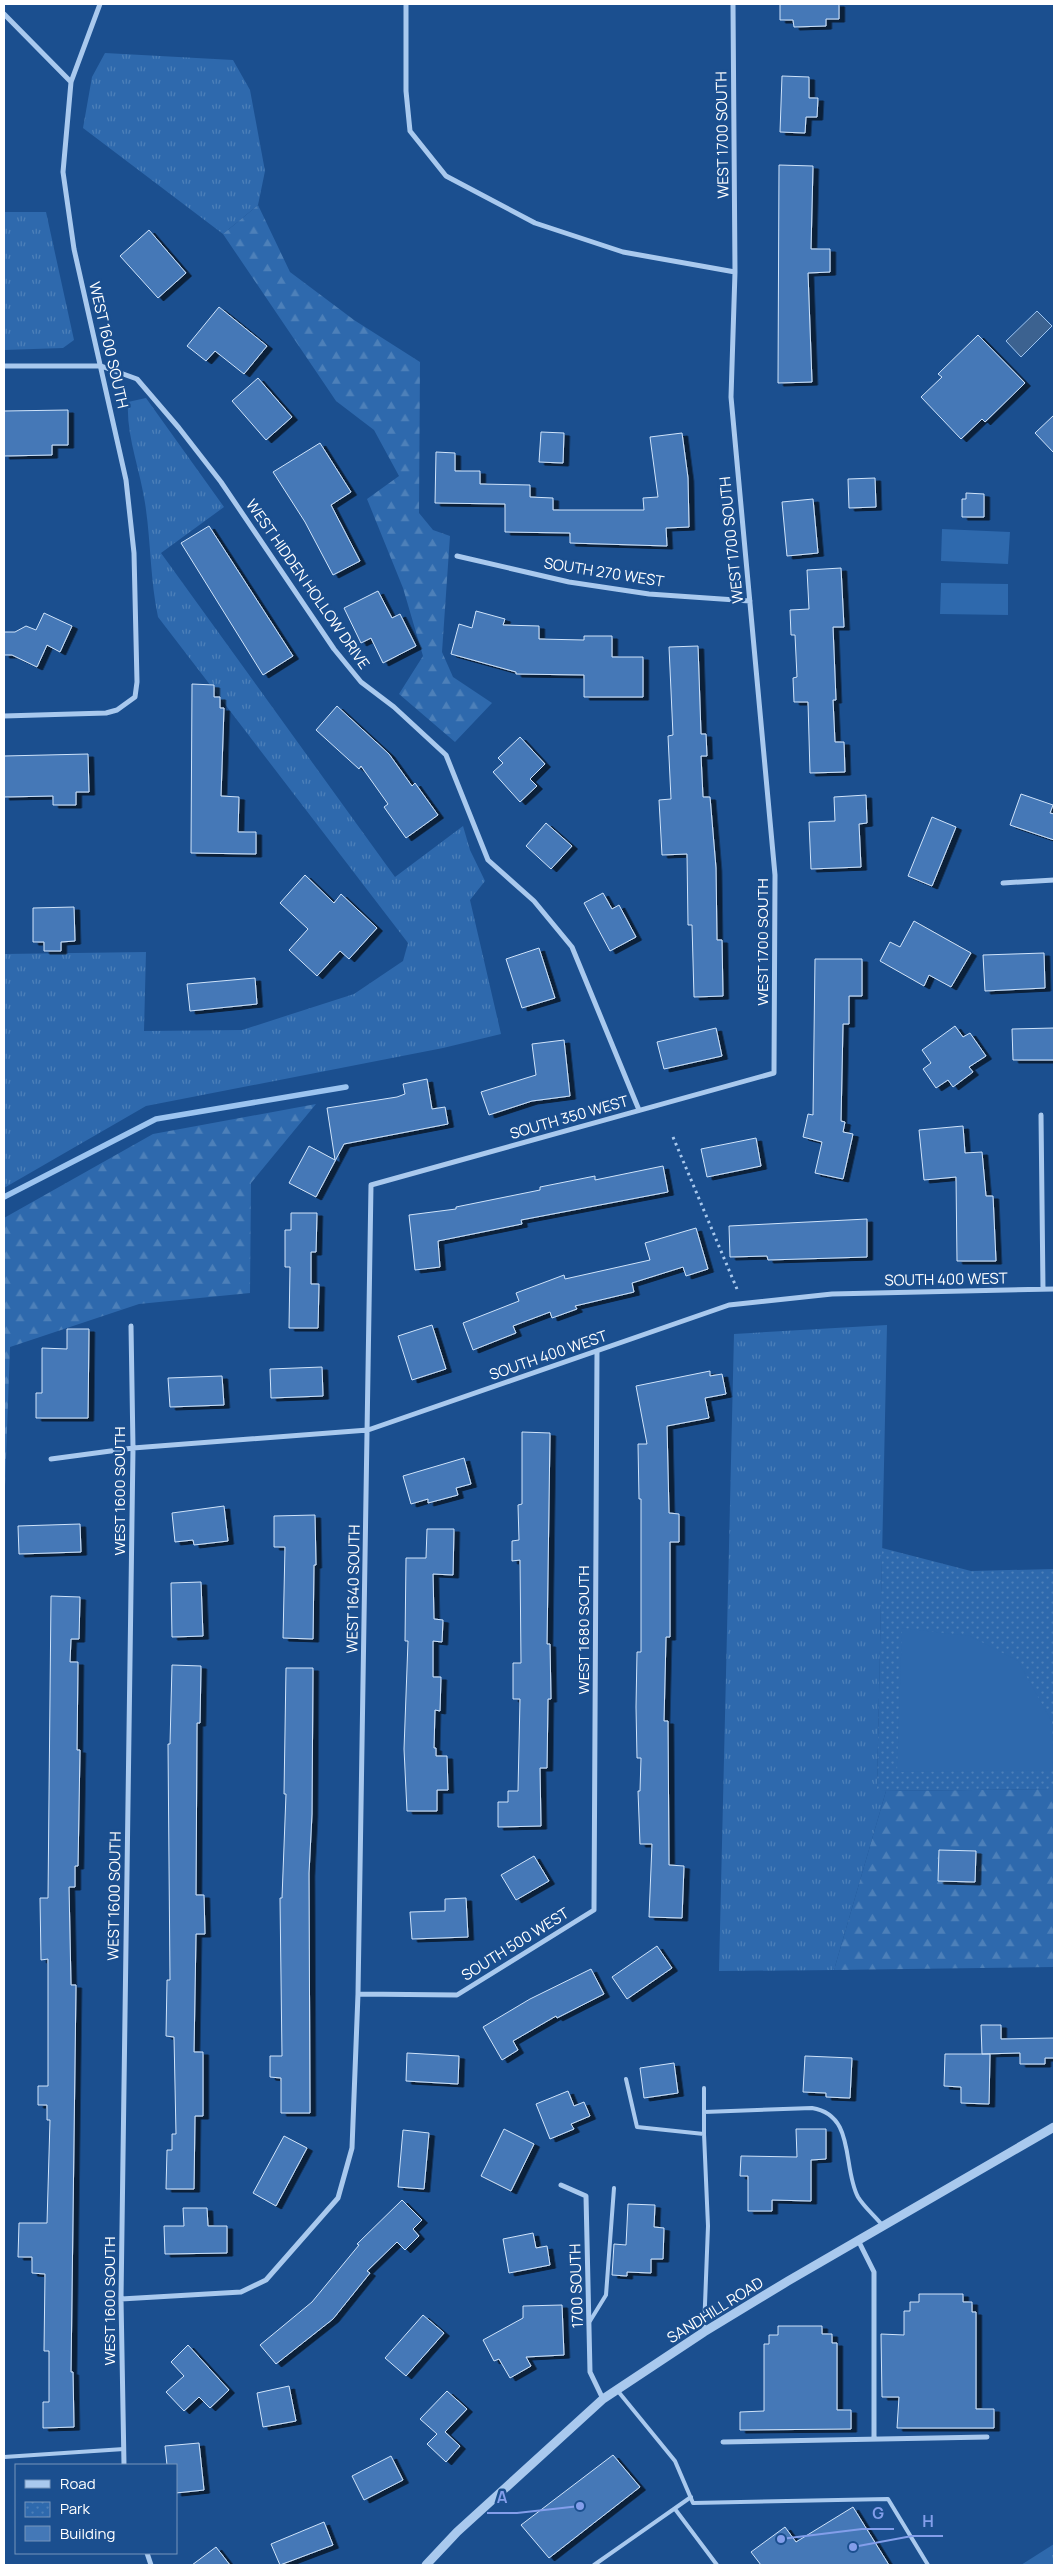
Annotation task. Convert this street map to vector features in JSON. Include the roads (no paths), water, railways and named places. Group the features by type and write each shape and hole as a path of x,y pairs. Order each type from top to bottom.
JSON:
{"street":[{"name":"WEST 1600 SOUTH","path":"4,716 106,713 117,710 135,697 138,668 131,518 126,480 74,249 63,172 71,82 100,4"},
{"path":"406,4 406,91 410,131 446,176 535,223 624,252 735,272"},
{"name":"WEST 1700 SOUTH","path":"733,4 735,272 731,397 775,875 774,1073"},
{"path":"4,14 71,82"},
{"name":"WEST HIDDEN HOLLOW DRIVE","path":"4,366 101,366 137,379 180,428 221,482 334,649 356,675 446,754 488,860 534,901 572,947 639,1110"},
{"name":"SOUTH 270 WEST","path":"457,556 569,582 649,594 750,601"},
{"path":"1003,883 1054,880"},
{"name":"SOUTH 350 WEST","path":"371,1185 774,1073"},
{"path":"1041,1115 1043,1289"},
{"name":"WEST 1640 SOUTH","path":"121,2299 241,2292 266,2280 338,2198 352,2148 358,1994 371,1185"},
{"name":"SOUTH 400 WEST","path":"51,1459 132,1448 368,1430 729,1305 832,1294 1054,1289"},
{"name":"WEST 1600 SOUTH","path":"124,2464 121,2299 132,1448 131,1326"},
{"name":"WEST 1680 SOUTH","path":"594,1910 598,1351"},
{"name":"SOUTH 500 WEST","path":"358,1994 457,1995 594,1910"},
{"name":"SANDHILL ROAD","path":"426,2565 457,2532 602,2399 704,2332 858,2240 1054,2127"},
{"name":"1700 SOUTH","path":"561,2185 586,2196 590,2372 602,2399"},
{"path":"858,2240 874,2272 874,2439"},
{"path":"723,2442 987,2437"}],"lane":[{"path":"626,2079 637,2127 704,2134"},
{"path":"704,2088 708,2226 704,2332"},
{"path":"704,2112 812,2108 823,2110 842,2131 851,2180 858,2198 883,2226"},
{"path":"590,2321 606,2295 614,2188"},
{"path":"618,2390 675,2461 693,2503 888,2499 928,2565"},
{"path":"4,2457 124,2449"},
{"path":"594,2565 691,2497"},
{"path":"674,2509 718,2565"}],"waterway":[{"path":"4,1197 156,1119 346,1087"}],"place":[{"name":"A","path":"580,2506"},
{"name":"G","path":"781,2539"},
{"name":"H","path":"853,2547"}]}
